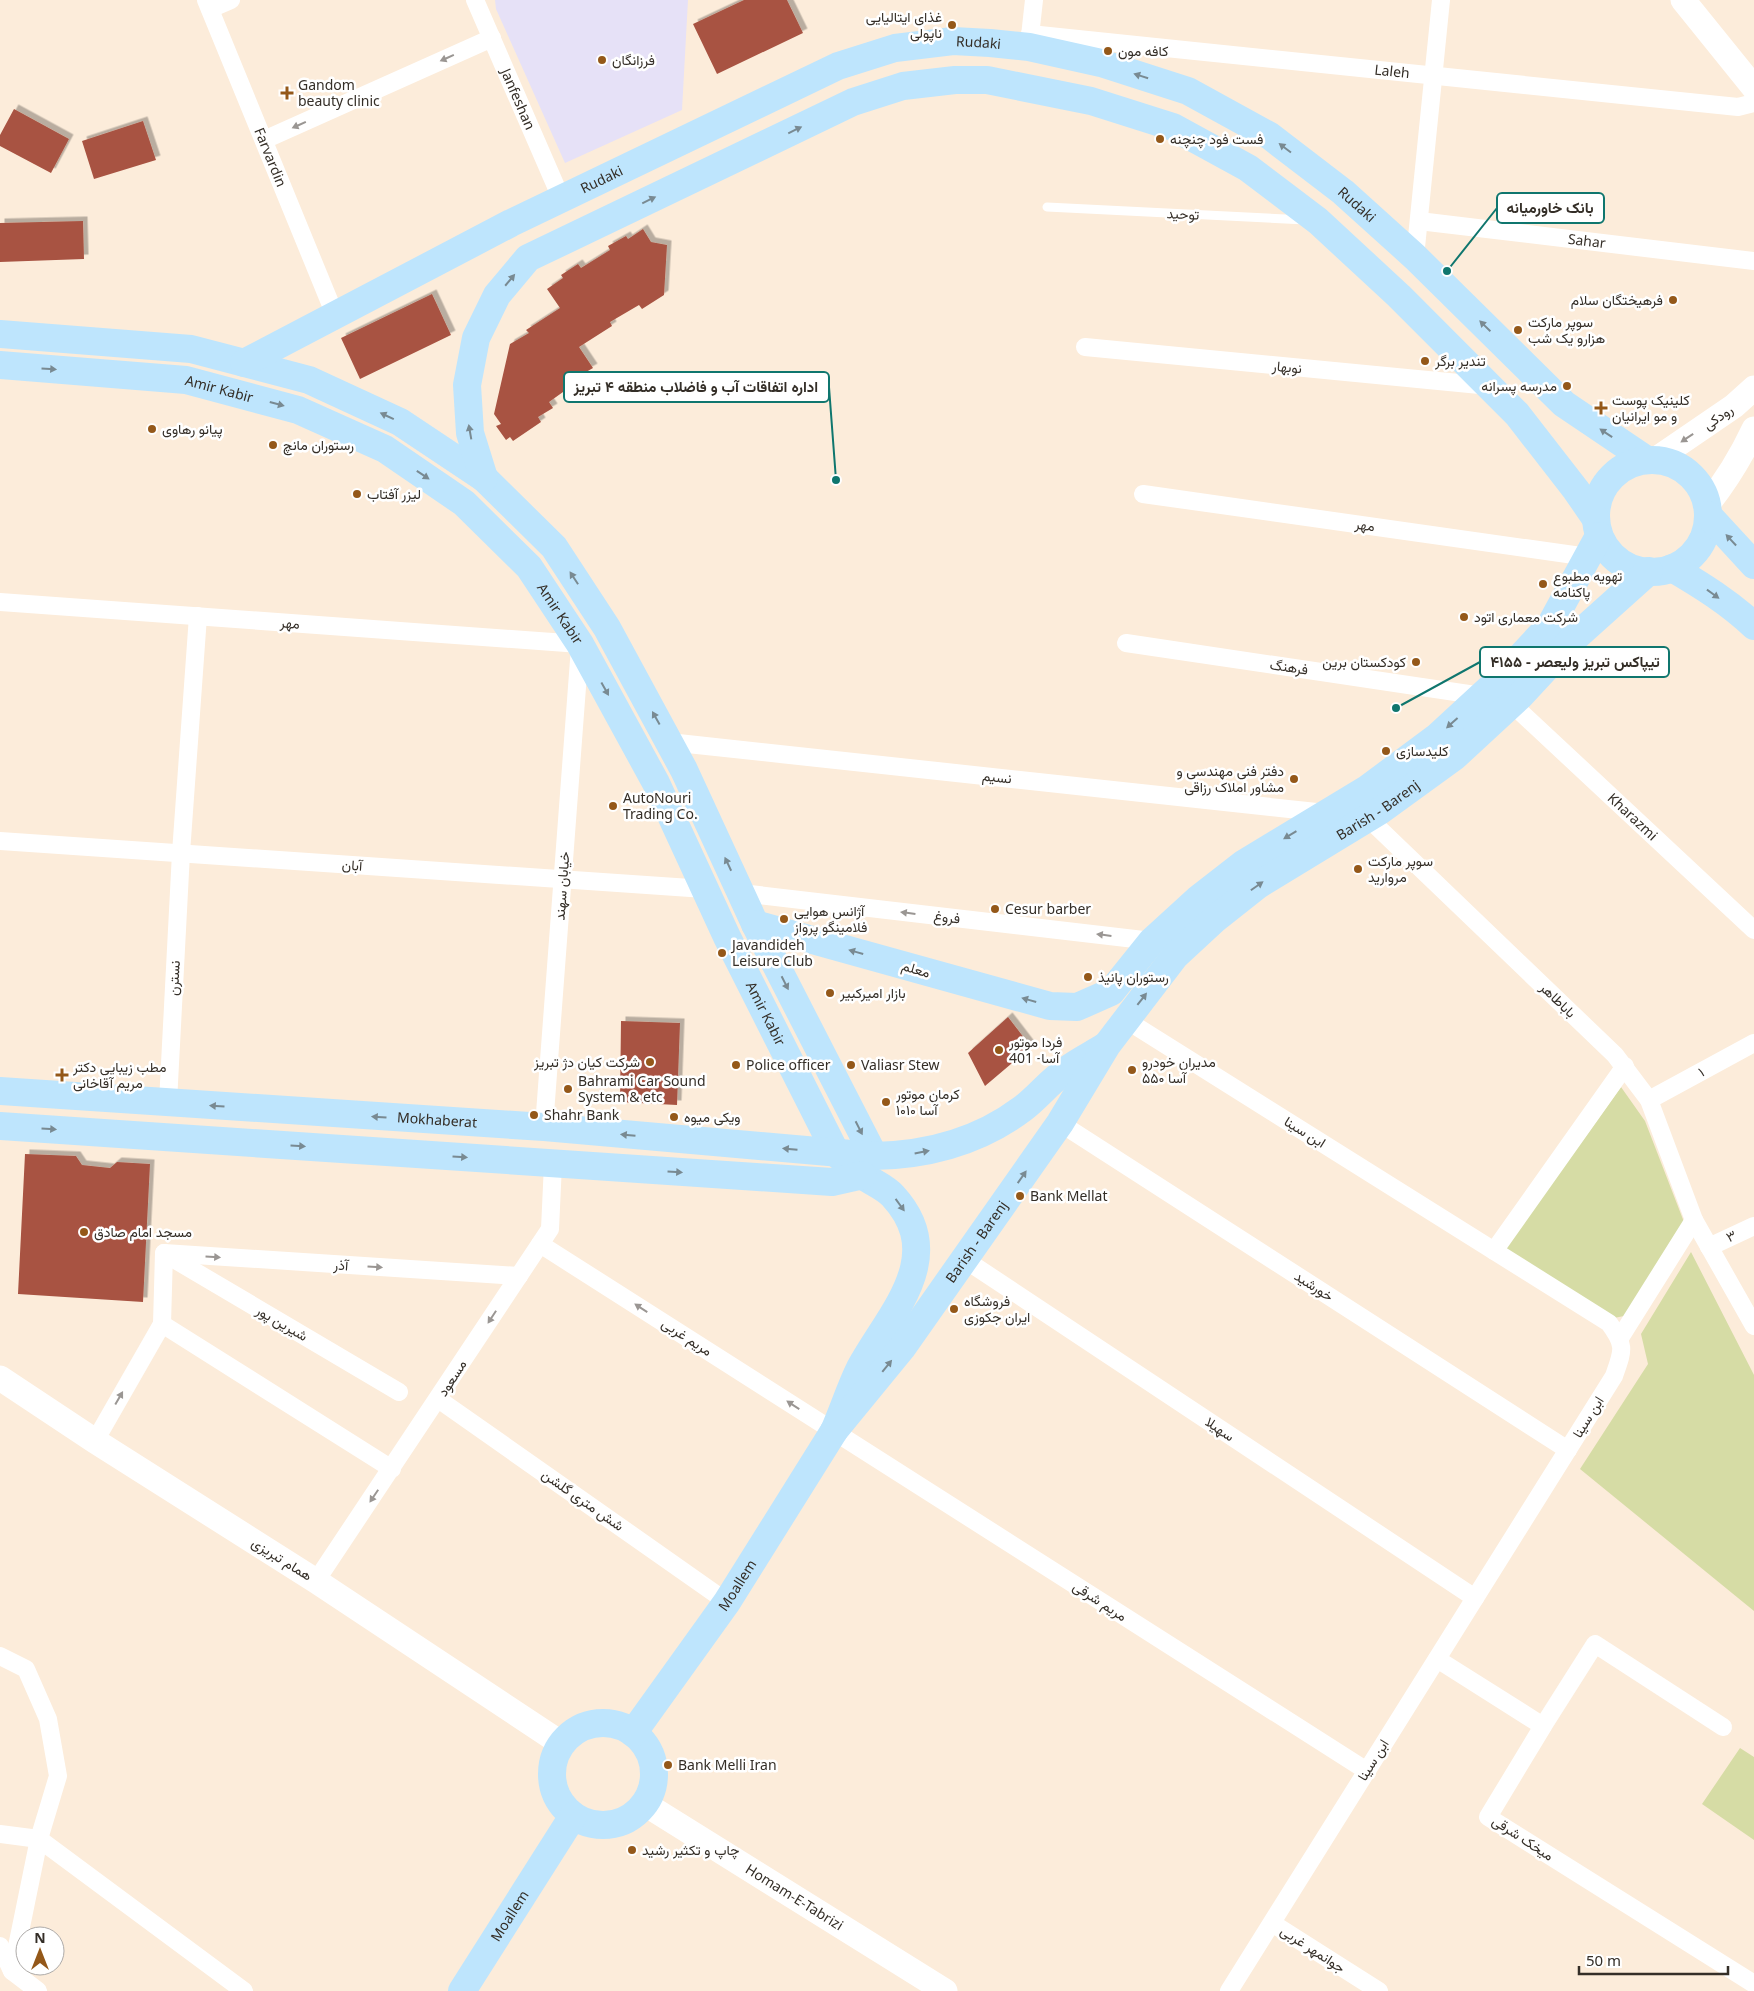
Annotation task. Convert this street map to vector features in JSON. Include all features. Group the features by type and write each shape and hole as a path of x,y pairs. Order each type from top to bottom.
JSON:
{"main road":[{"path":"1682,0 1754,88"},
{"name":"Rudaki","path":"244,363 561,198 838,66 895,48 953,41 990,43 1030,41 1188,91 1270,136 1343,192 1415,257 1564,404 1651,460"},
{"path":"987,80 990,43"},
{"path":"484,478 470,433 467,385 476,338 497,295 528,258 853,102 903,86 954,80 987,80 1091,100 1173,127 1248,168 1318,221 1490,386 1517,414 1576,490 1594,537 1619,560 1636,569 1661,569 1684,561 1694,552 1702,541 1706,528 1707,510 1742,455 1753,433"},
{"path":"1289,199 1316,171"},
{"path":"0,334 192,349 309,380 400,422 484,478 554,547 607,628 684,770 868,1166 904,1210 915,1230 917,1252 913,1273 903,1300 860,1369 834,1431"},
{"name":"Amir Kabir","path":"0,365 186,380 298,410 385,449 464,503 529,567 580,644 656,783 727,937 836,1152"},
{"name":"رودکی","path":"1651,460 1734,406 1754,388"},
{"path":"1594,537 1597,505 1601,491 1609,480 1620,470 1633,463 1651,460 1673,464 1689,474 1697,482 1707,510 1754,564"},
{"name":"Barish - Barenj","path":"1152,941 1198,899 1243,864 1366,789 1437,737 1502,678 1551,624 1594,537"},
{"path":"1661,569 1707,589 1744,616 1754,626"},
{"name":"Barish - Barenj","path":"834,1431 902,1348 1060,1122 1108,1045 1175,956 1215,919 1258,885 1368,818 1454,757 1512,704 1570,641 1661,569"},
{"path":"727,937 755,924"},
{"name":"معلم","path":"755,924 1050,1006 1077,1007 1111,992 1152,941"},
{"name":"Barish - Barenj","path":"868,1166 906,1155 939,1149 987,1132 1022,1109 1064,1071 1108,1045"},
{"name":"Mokhaberat","path":"0,1091 544,1127 836,1152 868,1166"},
{"path":"265,1109 265,1144"},
{"path":"0,1126 832,1182 868,1166"},
{"name":"همام تبریزی","path":"0,1378 95,1441 316,1581 562,1744"},
{"name":"Moallem","path":"634,1733 727,1602 834,1431"},
{"path":"595,1723 609,1723 622,1726 634,1733 650,1753 654,1766 655,1780 645,1804 636,1814 624,1821 611,1825 598,1826 573,1816 556,1795 552,1782 555,1756 562,1744 571,1734 582,1727 595,1723"},
{"name":"Homam-E-Tabrizi","path":"645,1804 945,1991"},
{"name":"Moallem","path":"462,1991 573,1816"}],"street":[{"path":"208,4 231,0"},
{"name":"Janfeshan","path":"475,0 561,198"},
{"path":"1030,41 1034,0"},
{"path":"1415,257 1441,0"},
{"name":"Farvardin","path":"208,4 335,315"},
{"path":"264,140 492,38"},
{"name":"Laleh","path":"1030,41 1433,76 1738,107 1754,103"},
{"name":"Sahar","path":"1419,220 1754,261"},
{"name":"نوبهار","path":"1084,347 1490,386"},
{"name":"مهر","path":"1143,494 1594,537"},
{"name":"مهر","path":"0,602 580,644"},
{"name":"نسترن","path":"168,1102 181,853 198,616"},
{"path":"580,644 607,628"},
{"name":"فرهنگ","path":"1126,643 1482,696"},
{"name":"خیابان سهند","path":"544,1127 580,644"},
{"name":"Kharazmi","path":"1512,704 1754,930"},
{"name":"نسیم","path":"669,742 1326,813"},
{"name":"باباطاهر","path":"1368,818 1625,1066 1649,1100 1694,1220 1754,1326"},
{"name":"آبان","path":"0,841 705,889"},
{"name":"فروغ","path":"741,893 1152,941"},
{"name":"ابن سینا","path":"1126,1020 1609,1323 1620,1338 1622,1353 1614,1376 1229,1991"},
{"name":"۱","path":"1649,1100 1754,1042"},
{"path":"1494,1251 1625,1066"},
{"name":"خورشید","path":"1060,1122 1568,1450"},
{"name":"مسعود","path":"316,1581 550,1229 553,1164"},
{"path":"1620,1338 1694,1220"},
{"name":"۳","path":"1709,1247 1754,1226"},
{"name":"مریم غربی","path":"540,1244 834,1431"},
{"path":"95,1441 162,1324 164,1253"},
{"name":"آذر","path":"164,1253 519,1276"},
{"name":"شیرین پور","path":"164,1253 399,1392"},
{"name":"سهیلا","path":"964,1259 1475,1598"},
{"path":"162,1324 392,1469"},
{"name":"شش متری گلشن","path":"438,1399 727,1602"},
{"name":"مریم شرقی","path":"834,1431 1366,1772"},
{"path":"1437,1659 1544,1726 1595,1644 1723,1727"},
{"path":"0,1656 26,1669 48,1719 58,1776 38,1839 12,1971"},
{"name":"میخک شرقی","path":"1544,1726 1488,1817 1754,1984"},
{"path":"0,1834 38,1839 244,1991"},
{"name":"جوانمهر غربی","path":"1272,1923 1379,1991"},
{"path":"0,1946 12,1971 38,1991"}],"lane":[{"name":"توحید","path":"1047,207 1318,221"}],"shaded area":[{"name":"فرزانگان","path":"495,0 688,0 682,110 565,163 496,9"}],"green space":[{"path":"1621,1087 1645,1121 1684,1222 1624,1316 1614,1318 1505,1249"},
{"path":"1691,1252 1754,1375 1754,1611 1580,1469 1648,1364 1641,1334"},
{"path":"1740,1748 1754,1757 1754,1840 1702,1804"}],"building":[{"path":"744,0 787,0 803,33 717,74 693,24"},
{"path":"14,109 69,139 51,173 0,146 0,135"},
{"path":"143,121 156,160 94,179 82,141"},
{"path":"83,221 84,259 0,262 0,223"},
{"path":"643,229 651,242 667,245 664,295 642,309 639,305 610,322 612,326 579,347 593,368 574,379 577,382 549,402 553,408 538,417 541,422 513,441 510,437 506,440 496,426 501,424 494,414 510,344 529,333 526,330 560,308 547,289 563,278 561,275 578,264 581,268 610,250 608,246 626,236 628,239"},
{"path":"432,294 451,335 360,379 341,338"},
{"name":"فردا موتور 401 -آسا","path":"1008,1017 1031,1047 985,1086 968,1053"},
{"name":"شرکت کیان دژ تبریز","path":"621,1021 680,1023 677,1105 620,1102"},
{"name":"مسجد امام صادق","path":"25,1154 76,1156 82,1165 110,1168 117,1162 150,1164 143,1302 18,1294"}],"place":[{"name":"غذای ایتالیایی ناپولی","path":"952,25"},
{"name":"کافه مون","path":"1108,51"},
{"name":"فرزانگان","path":"602,60"},
{"name":"Gandom beauty clinic","path":"287,93"},
{"name":"فست فود چنچنه","path":"1160,139"},
{"name":"بانک خاورمیانه","path":"1447,271"},
{"name":"فرهیختگان سلام","path":"1673,300"},
{"name":"سوپر مارکت هزارو یک شب","path":"1518,330"},
{"name":"تندیر برگر","path":"1425,361"},
{"name":"مدرسه پسرانه","path":"1567,386"},
{"name":"کلینیک پوست و مو ایرانیان","path":"1601,408"},
{"name":"پیانو رهاوی","path":"152,429"},
{"name":"رستوران مانچ","path":"273,445"},
{"name":"اداره اتفاقات آب و فاضلاب منطقه ۴ تبریز","path":"836,480"},
{"name":"لیزر آفتاب","path":"357,494"},
{"name":"تهویه مطبوع پاکنامه","path":"1543,584"},
{"name":"شرکت معماری اتود","path":"1464,617"},
{"name":"کودکستان برین","path":"1416,662"},
{"name":"تیپاکس تبریز ولیعصر - ۴۱۵۵","path":"1396,708"},
{"name":"کلیدسازی","path":"1386,751"},
{"name":"دفتر فنی مهندسی و مشاور املاک رزاقی","path":"1294,779"},
{"name":"AutoNouri Trading Co.","path":"613,806"},
{"name":"سوپر مارکت مروارید","path":"1358,869"},
{"name":"Cesur barber","path":"995,909"},
{"name":"آژانس هوایی فلامینگو پرواز","path":"784,919"},
{"name":"Javandideh Leisure Club","path":"722,953"},
{"name":"رستوران پانیذ","path":"1088,977"},
{"name":"بازار امیرکبیر","path":"830,993"},
{"name":"فردا موتور 401 -آسا","path":"999,1050"},
{"name":"شرکت کیان دژ تبریز","path":"650,1062"},
{"name":"Police officer","path":"736,1065"},
{"name":"Valiasr Stew","path":"851,1065"},
{"name":"مدیران خودرو ۵۵۰ آسا","path":"1132,1070"},
{"name":"مطب زیبایی دکتر مریم آقاخانی","path":"62,1075"},
{"name":"Bahrami Car Sound System & etc","path":"568,1089"},
{"name":"کرمان موتور ۱۰۱۰ آسا","path":"886,1102"},
{"name":"Shahr Bank","path":"534,1115"},
{"name":"ویکی میوه","path":"674,1117"},
{"name":"Bank Mellat","path":"1020,1196"},
{"name":"مسجد امام صادق","path":"84,1232"},
{"name":"فروشگاه ایران جکوزی","path":"954,1309"},
{"name":"Bank Melli Iran","path":"668,1765"},
{"name":"چاپ و تکثیر رشید","path":"632,1850"}]}
